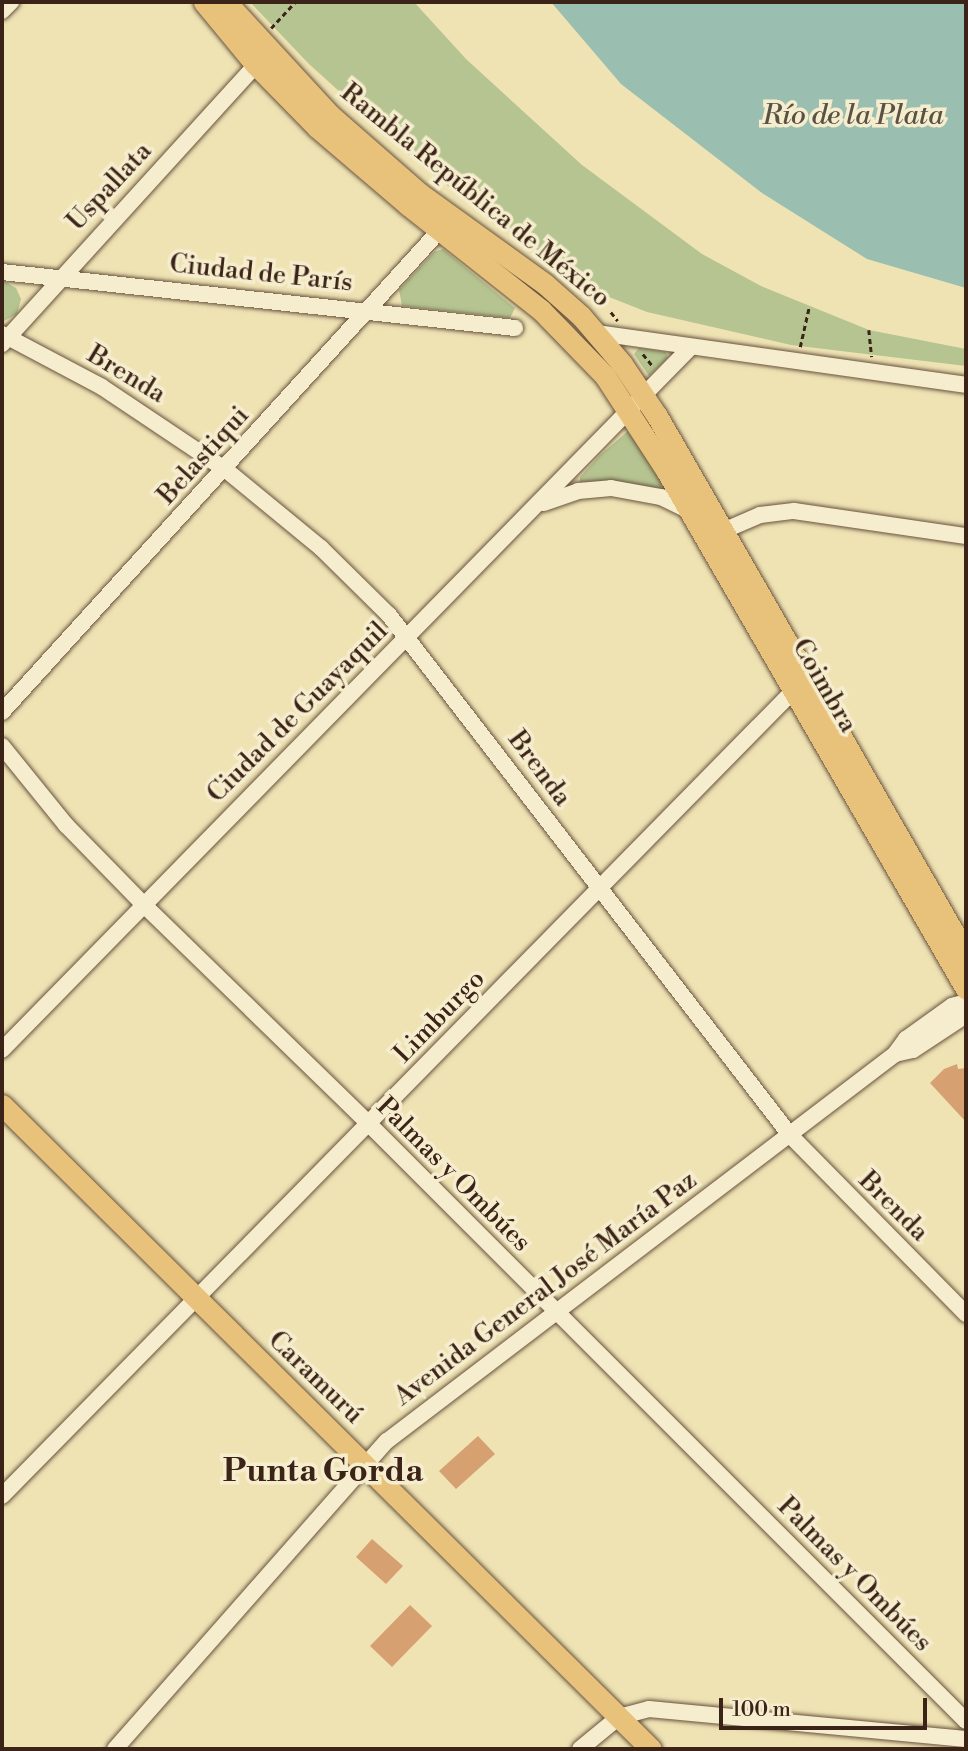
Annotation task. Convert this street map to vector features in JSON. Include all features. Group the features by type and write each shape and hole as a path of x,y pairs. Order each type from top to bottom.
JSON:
{"main road":[{"name":"Rambla República de México","path":"204,2 256,65 367,172 541,310"},
{"name":"Rambla República de México","path":"226,2 292,78 373,155 419,193 545,284 597,333"},
{"name":"Coimbra","path":"541,310 638,405 723,531 966,954"},
{"name":"Coimbra","path":"597,333 638,405 690,512 966,989"},
{"name":"Caramurú","path":"2,1104 193,1299 366,1466 651,1749"}],"street":[{"path":"2,11 11,2"},
{"name":"Uspallata","path":"4,339 256,65"},
{"name":"Belastiqui","path":"2,712 226,470 440,230"},
{"name":"Ciudad de París","path":"2,272 515,328"},
{"name":"Rambla República de México","path":"597,333 966,386"},
{"name":"Brenda","path":"4,339 102,387 226,470 321,548 408,637 790,1135 966,1314"},
{"path":"638,405 691,347"},
{"name":"Ciudad de Guayaquil","path":"2,1050 638,405"},
{"path":"539,505 578,491 611,488 661,497 690,512"},
{"path":"723,531 743,520 785,511 966,536"},
{"name":"Limburgo","path":"2,1496 794,690"},
{"name":"Palmas y Ombúes","path":"2,746 66,825 144,905 369,1124 966,1721"},
{"name":"Avenida General José María Paz","path":"115,1749 387,1441 895,1054 906,1039 952,1006 966,1002"},
{"name":"Avenida General José María Paz","path":"895,1054 913,1050 966,1015"},
{"path":"580,1749 619,1717 649,1709 966,1739"}],"path":[{"path":"267,33 295,2"},
{"path":"799,354 809,307"},
{"path":"869,330 873,364"}],"green space":[{"path":"250,2 414,2 466,59 582,165 702,254 761,286 869,330 966,349 966,366 791,345 647,312 599,293 548,261 424,168 309,64"},
{"path":"443,249 515,308 510,318 402,306 399,290 434,252"},
{"path":"2,280 16,288 21,299 17,314 2,322"},
{"path":"639,348 666,352 668,358 649,376 634,354"},
{"path":"628,431 662,483 660,488 580,483 580,477 600,455"}],"water":[{"name":"Río de la Plata","path":"551,2 966,2 966,288 867,259 762,193 621,84"}],"building":[{"path":"957,1064 958,1069 966,1068 966,1122 930,1083 944,1069"},
{"path":"478,1436 495,1454 456,1489 439,1471"},
{"path":"372,1539 403,1566 386,1584 356,1557"},
{"path":"410,1605 432,1626 392,1667 370,1646"}],"district":[{"name":"Punta Gorda","path":"323,1472"}]}
